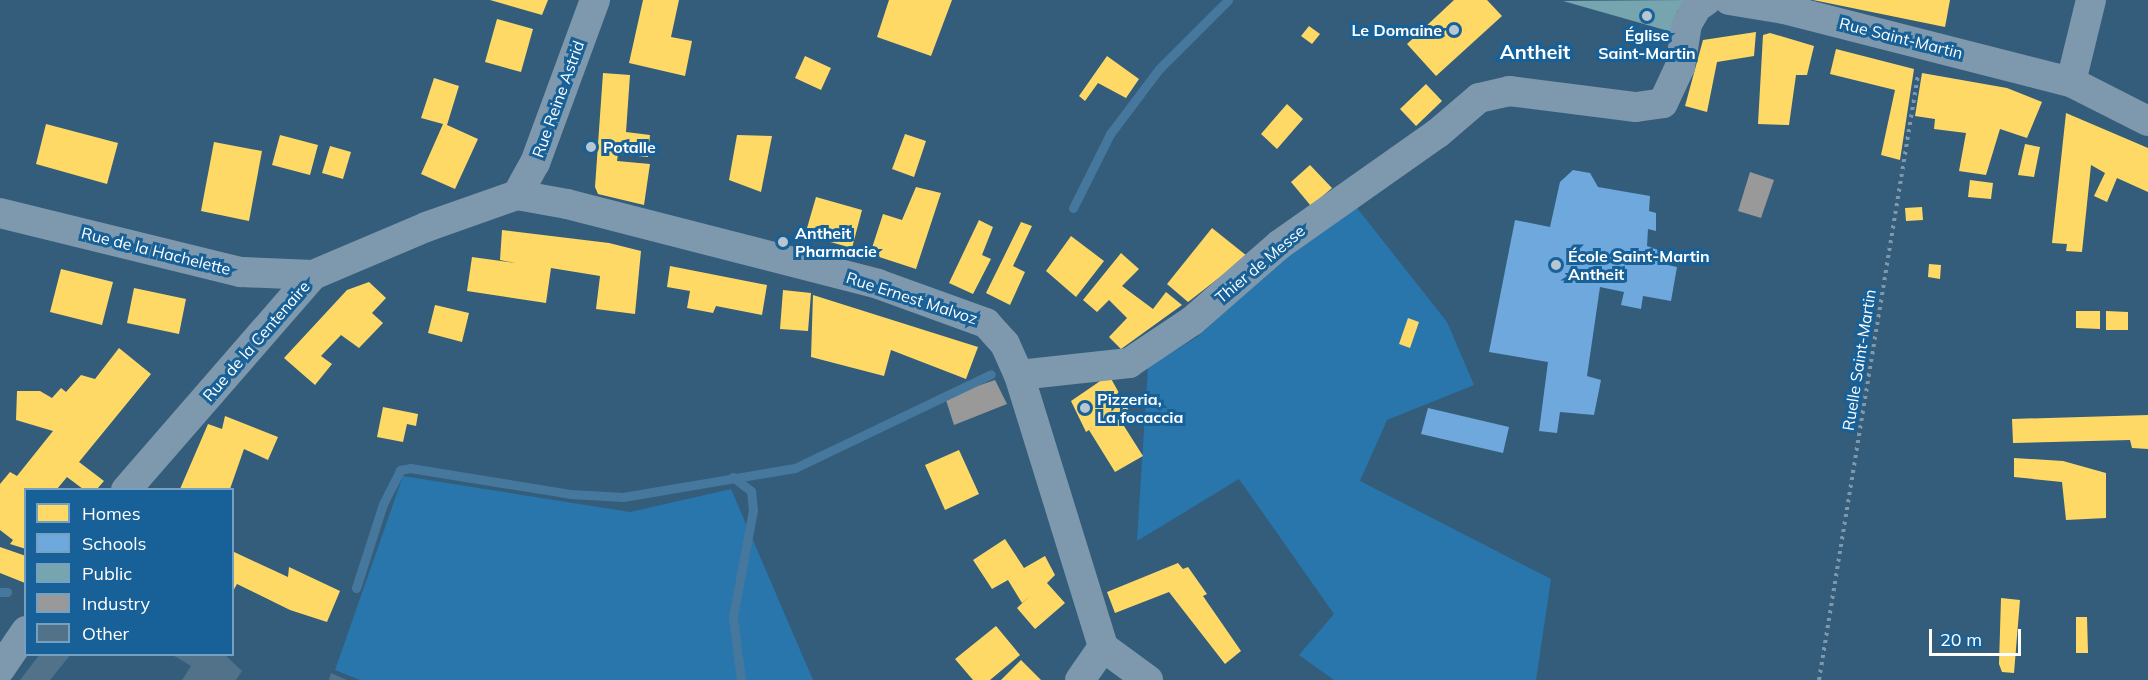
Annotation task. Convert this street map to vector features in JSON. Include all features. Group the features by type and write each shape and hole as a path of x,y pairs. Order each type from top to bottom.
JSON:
{"street":[{"name":"Rue Reine Astrid","path":"517,195 535,163 595,0"},
{"name":"Thier de Messe","path":"1020,375 1129,363 1192,321 1279,245 1438,133 1479,98 1509,92 1636,107 1663,103 1680,67 1688,24 1697,7 1707,0"},
{"name":"Rue Saint-Martin","path":"1729,0 1784,9 2071,82 2148,121"},
{"path":"2071,82 2091,0"},
{"name":"Rue de la Centenaire","path":"127,488 313,275 426,227 517,195"},
{"name":"Rue Ernest Malvoz","path":"517,195 567,204 878,284 986,323 1005,344 1020,375 1103,647"},
{"name":"Rue de la Hachelette","path":"0,213 241,272 313,275"},
{"path":"0,669 24,634"},
{"path":"1080,680 1103,647 1148,680"}],"path":[{"name":"Ruelle Saint-Martin","path":"1819,680 1923,44"}],"shaded area":[{"path":"1357,208 1447,322 1474,385 1387,420 1360,481 1551,579 1536,680 1334,680 1299,655 1334,614 1239,479 1137,541 1148,367 1197,337 1284,252"},
{"path":"403,476 630,512 731,489 813,680 360,680 335,670"}],"building: Homes":[{"path":"490,0 548,0 542,15"},
{"path":"643,0 679,0 671,37 692,41 685,76 629,63"},
{"path":"889,0 952,0 931,56 877,37"},
{"name":"Le Domaine","path":"1454,0 1487,0 1502,16 1436,76 1407,44"},
{"path":"1813,0 1950,0 1945,27"},
{"path":"497,19 533,29 521,72 485,62"},
{"path":"1309,26 1320,34 1312,44 1301,36"},
{"path":"1756,32 1754,56 1717,62 1707,112 1685,106 1703,40"},
{"path":"1770,33 1814,46 1807,75 1796,75 1789,125 1758,124 1763,35"},
{"path":"1836,49 1914,69 1900,160 1881,155 1895,90 1830,74"},
{"path":"805,56 831,68 821,90 795,78"},
{"path":"1107,56 1139,79 1126,98 1098,83 1085,101 1079,96"},
{"path":"603,73 630,75 626,132 650,135 648,157 618,154 617,161 650,164 644,205 598,194 595,187"},
{"path":"1922,73 2007,88 2042,102 2027,138 2000,129 1986,175 1959,171 1966,133 1934,129 1935,119 1915,116"},
{"path":"434,78 459,86 447,125 478,139 455,189 421,174 443,124 421,118"},
{"path":"1426,84 1442,101 1416,126 1400,109"},
{"path":"1287,104 1303,119 1277,149 1261,134"},
{"path":"2066,113 2148,148 2148,192 2117,178 2107,202 2094,196 2105,173 2091,165 2082,252 2066,251 2067,244 2052,243"},
{"path":"46,124 118,143 107,184 36,164"},
{"path":"905,134 926,141 914,177 892,169"},
{"path":"280,135 318,145 310,175 272,165"},
{"path":"737,135 772,136 761,192 729,180"},
{"path":"214,142 262,151 249,221 201,211"},
{"path":"2025,144 2040,147 2034,177 2018,175"},
{"path":"330,146 351,152 343,179 322,173"},
{"path":"1310,165 1332,188 1311,206 1291,182"},
{"path":"1970,180 1993,183 1991,199 1968,197"},
{"path":"916,187 941,193 916,269 870,254 883,214 902,220"},
{"path":"816,197 862,210 852,248 805,235"},
{"path":"1922,207 1923,220 1906,221 1905,208"},
{"path":"979,220 993,227 982,255 991,259 973,294 949,283"},
{"path":"1021,222 1032,226 1013,266 1025,272 1010,305 986,293"},
{"path":"1212,228 1247,256 1188,302 1167,284"},
{"path":"502,230 609,243 641,251 635,314 596,309 600,276 551,268 546,303 467,291 472,257 516,263 500,260"},
{"path":"1071,236 1104,261 1076,297 1046,271"},
{"path":"1121,253 1139,269 1122,286 1153,309 1166,292 1182,305 1121,349 1109,337 1127,318 1109,300 1097,312 1083,300"},
{"path":"1929,264 1941,265 1940,279 1928,277"},
{"path":"670,266 767,285 762,315 716,306 713,313 687,308 690,291 667,287"},
{"path":"61,269 113,282 102,325 50,312"},
{"path":"369,282 386,298 372,313 383,323 359,348 341,335 321,356 332,364 315,385 284,358 347,290"},
{"path":"134,288 186,299 179,334 127,323"},
{"path":"783,290 811,293 808,331 780,329"},
{"path":"813,295 978,347 966,379 891,350 884,376 811,357"},
{"path":"435,305 469,313 462,342 428,333"},
{"path":"2076,311 2100,311 2100,329 2076,328"},
{"path":"2106,311 2128,312 2128,330 2106,330"},
{"path":"1408,318 1419,322 1410,348 1399,344"},
{"path":"119,348 151,374 79,462 104,481 98,488 82,488 67,477 58,488 24,488 24,548 10,544 13,540 0,530 0,484 10,472 17,476 53,431 16,420 17,391 40,391 52,398 61,388 66,392 81,375 95,379"},
{"path":"1109,375 1134,420 1124,426 1143,456 1115,472 1089,430 1086,432 1071,401"},
{"path":"383,407 418,414 416,426 407,424 403,442 377,437"},
{"path":"2148,415 2148,449 2132,448 2130,440 2013,443 2012,419"},
{"path":"225,416 278,437 268,460 244,449 230,488 180,488 208,424 222,429"},
{"path":"959,450 979,494 945,510 925,465"},
{"path":"2014,458 2063,461 2106,473 2106,518 2066,520 2062,482 2014,477"},
{"path":"1005,539 1024,568 1045,556 1055,575 1047,583 1065,603 1035,629 1017,608 1031,595 1022,603 1008,580 992,589 973,560"},
{"path":"0,547 24,555 24,583 0,573"},
{"path":"234,552 288,577 289,567 340,591 327,622 290,610 237,584 234,589"},
{"path":"1178,563 1183,569 1188,567 1207,594 1203,596 1241,651 1225,664 1169,592 1115,613 1107,592"},
{"path":"2001,598 2020,600 2014,673 2002,672 1999,664"},
{"path":"2076,617 2087,617 2088,653 2076,653"},
{"path":"996,626 1020,655 990,680 973,680 955,659"},
{"path":"1021,660 1041,680 1001,680"}],"building: Schools":[{"path":"1573,170 1590,173 1598,187 1650,196 1649,211 1656,213 1656,231 1648,229 1647,246 1661,251 1658,263 1677,267 1671,301 1643,296 1641,309 1621,305 1624,292 1600,287 1587,376 1601,380 1594,415 1560,412 1557,433 1539,431 1548,362 1489,352 1515,220 1550,227 1560,182"},
{"path":"1428,408 1509,427 1503,453 1421,434"}],"building: Public":[{"name":"Église Saint-Martin","path":"1689,0 1677,11 1672,32 1563,1"}],"building: Industry":[{"path":"1750,172 1774,180 1761,218 1738,211"},
{"path":"995,380 1007,404 954,425 945,397"}],"building: Other":[{"path":"38,656 69,656 50,680 20,680"},
{"path":"174,656 226,656 242,671 236,680 182,680 191,666"},
{"path":"331,673 340,677 347,680 329,680"}],"waterway":[{"path":"1073,208 1110,134 1159,69 1228,0"},
{"path":"356,588 383,504 400,470 410,468 570,494 623,497 795,468 991,374"},
{"path":"733,477 751,491 753,510 733,617 741,680"},
{"path":"0,592 7,592"}],"place":[{"name":"Église Saint-Martin","path":"1647,16"},
{"name":"Le Domaine","path":"1454,30"},
{"name":"Potalle","path":"591,147"},
{"name":"Antheit Pharmacie","path":"783,242"},
{"name":"École Saint-Martin Antheit","path":"1556,265"},
{"name":"Pizzeria, La focaccia","path":"1085,408"}],"district":[{"name":"Antheit","path":"1535,51"}]}
